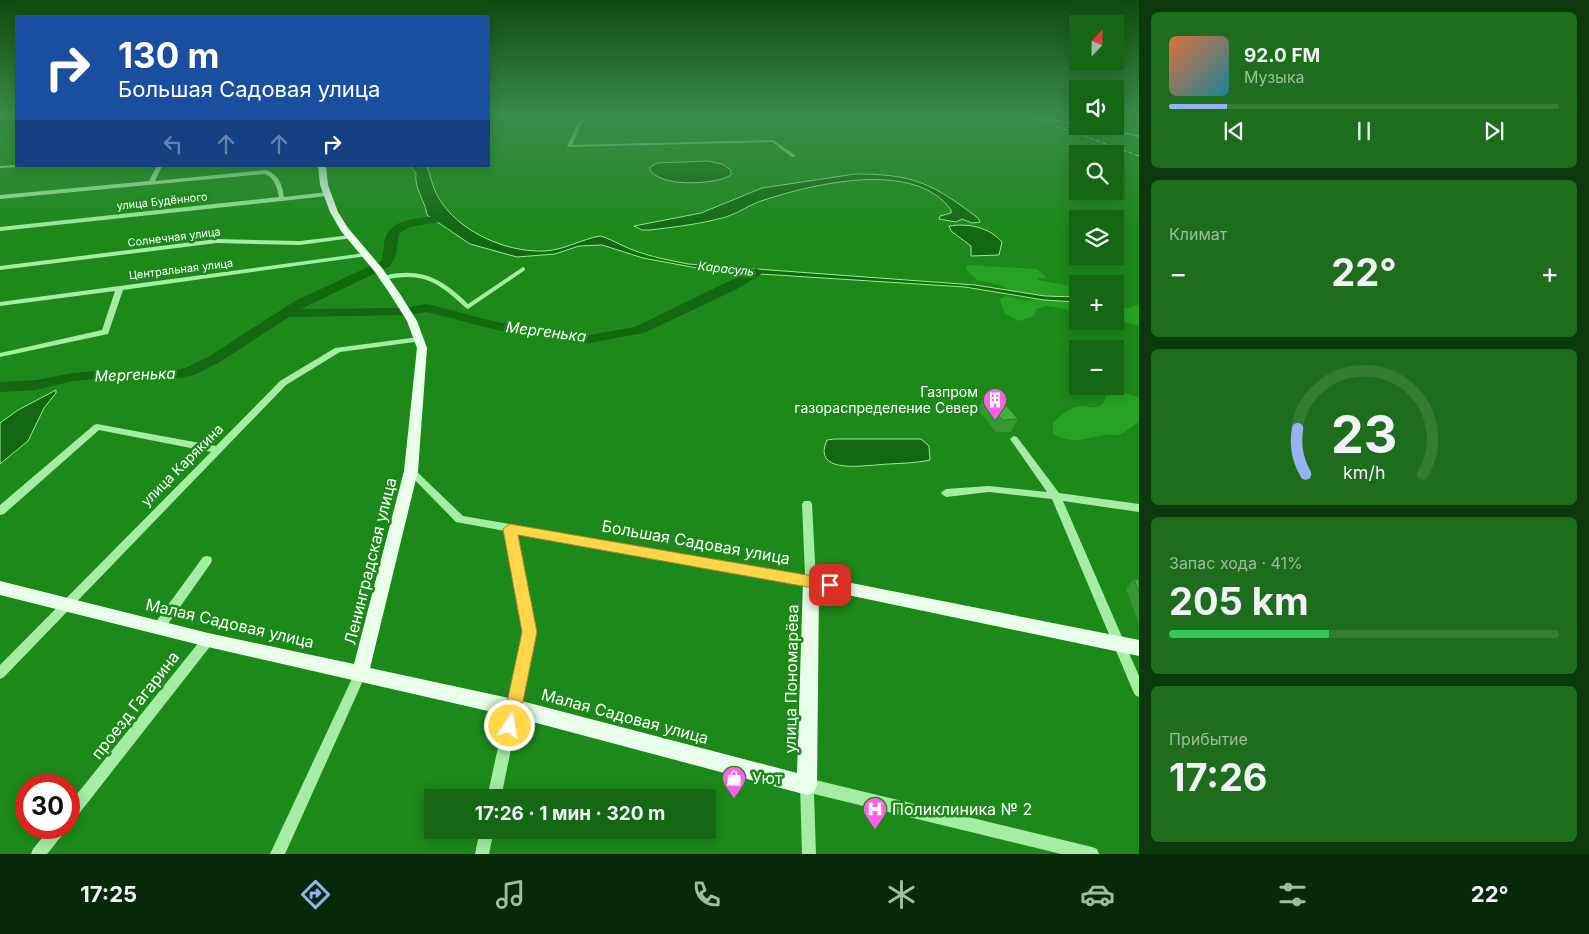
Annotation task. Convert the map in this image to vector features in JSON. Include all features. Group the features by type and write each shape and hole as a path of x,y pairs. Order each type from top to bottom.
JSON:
{"main road":[{"name":"Ленинградская улица","path":"322,167 327,194 334,212 351,237 379,270 412,321 419,339 422,355 411,471 360,674"},
{"name":"Большая Садовая улица","path":"811,581 1139,648"},
{"name":"улица Пономарёва","path":"807,785 811,581"},
{"name":"Малая Садовая улица","path":"0,588 208,640 514,708 807,785"}],"street":[{"path":"0,167 15,166"},
{"path":"151,183 159,167"},
{"path":"0,198 266,172 274,176 280,188 282,199"},
{"name":"улица Будённого","path":"0,229 327,194"},
{"name":"Солнечная улица","path":"0,268 217,241 300,242 351,237"},
{"name":"Центральная улица","path":"0,304 120,286 365,255"},
{"path":"379,270 429,277 455,293 468,307 524,269"},
{"path":"0,355 104,332 120,286"},
{"name":"улица Карякина","path":"0,673 283,383 338,350 419,339"},
{"path":"0,511 97,427 218,450"},
{"path":"1014,439 1056,496 1139,691"},
{"name":"Большая Садовая улица","path":"411,471 460,519 811,581"},
{"path":"946,492 989,489 1139,508"},
{"name":"улица Пономарёва","path":"807,504 811,581"},
{"path":"496,789 529,632 510,529"},
{"path":"159,627 207,560"},
{"name":"проезд Гагарина","path":"80,801 208,640"},
{"name":"Ленинградская улица","path":"277,854 360,674"},
{"name":"улица Пономарёва","path":"807,785 809,854"},
{"name":"Малая Садовая улица","path":"807,785 1092,854"},
{"path":"38,854 50,839"},
{"path":"482,854 485,839"}],"shaded area":[{"path":"967,265 1037,269 1047,278 1037,278 1038,280 1069,286 1069,297 1045,296 1011,291 1000,285 977,280 966,270"},
{"path":"1006,296 1026,301 1035,299 1069,301 1069,310 1047,306 1036,309 1034,316 1018,321 1004,313 1000,299"},
{"path":"1139,304 1139,326 1124,322 1124,307 1129,308"},
{"path":"1124,392 1139,398 1139,421 1127,431 1118,435 1068,440 1053,434 1053,423 1065,412 1080,406 1098,406 1106,395 1124,395"}],"water":[{"path":"708,161 722,164 731,170 731,175 713,181 675,182 663,179 654,174 649,168 657,163"},
{"name":"Карасуль","path":"411,167 427,167 441,202 452,215 480,235 512,248 545,251 566,247 600,236 629,249 688,264 975,285 1045,296 1069,297 1069,302 1044,300 965,287 713,271 643,258 602,245 579,246 555,254 517,257 470,244 427,215 416,179 416,173"},
{"path":"855,174 892,176 921,183 948,196 978,218 980,222 972,223 962,219 956,222 939,219 940,216 951,213 951,210 935,194 913,185 889,180 862,180 835,183 785,194 759,202 726,217 707,222 650,230 642,230 634,226 701,213 762,188"},
{"path":"949,226 978,227 991,233 1002,242 999,255 971,256 971,246 951,231"},
{"path":"56,390 56,393 44,408 28,441 0,464 0,423 18,410"},
{"path":"921,439 929,446 930,460 859,466 840,465 831,463 826,458 824,451 827,440"}],"building":[{"path":"984,398 1000,398 1018,419 1002,420"},
{"path":"1134,579 1139,580 1139,592"}],"waterway":[{"name":"Мергенька","path":"286,313 300,304 386,263 390,255 391,237 394,231 400,227 415,222 445,218"},
{"name":"Мергенька","path":"415,310 427,308 497,326 583,340 639,330 731,287 756,272"},
{"name":"Мергенька","path":"286,313 402,312"},
{"name":"Мергенька","path":"0,387 36,385 73,377 109,374 168,376 189,372 213,360 286,313"}],"railway":[{"path":"1133,154 1139,156"}],"place":[{"name":"Газпром газораспределение Север","path":"995,421"},
{"name":"Уют","path":"734,799"},
{"name":"Поликлиника № 2","path":"875,830"}],"route":[{"path":"510,726 529,632 510,529 830,585"}]}
